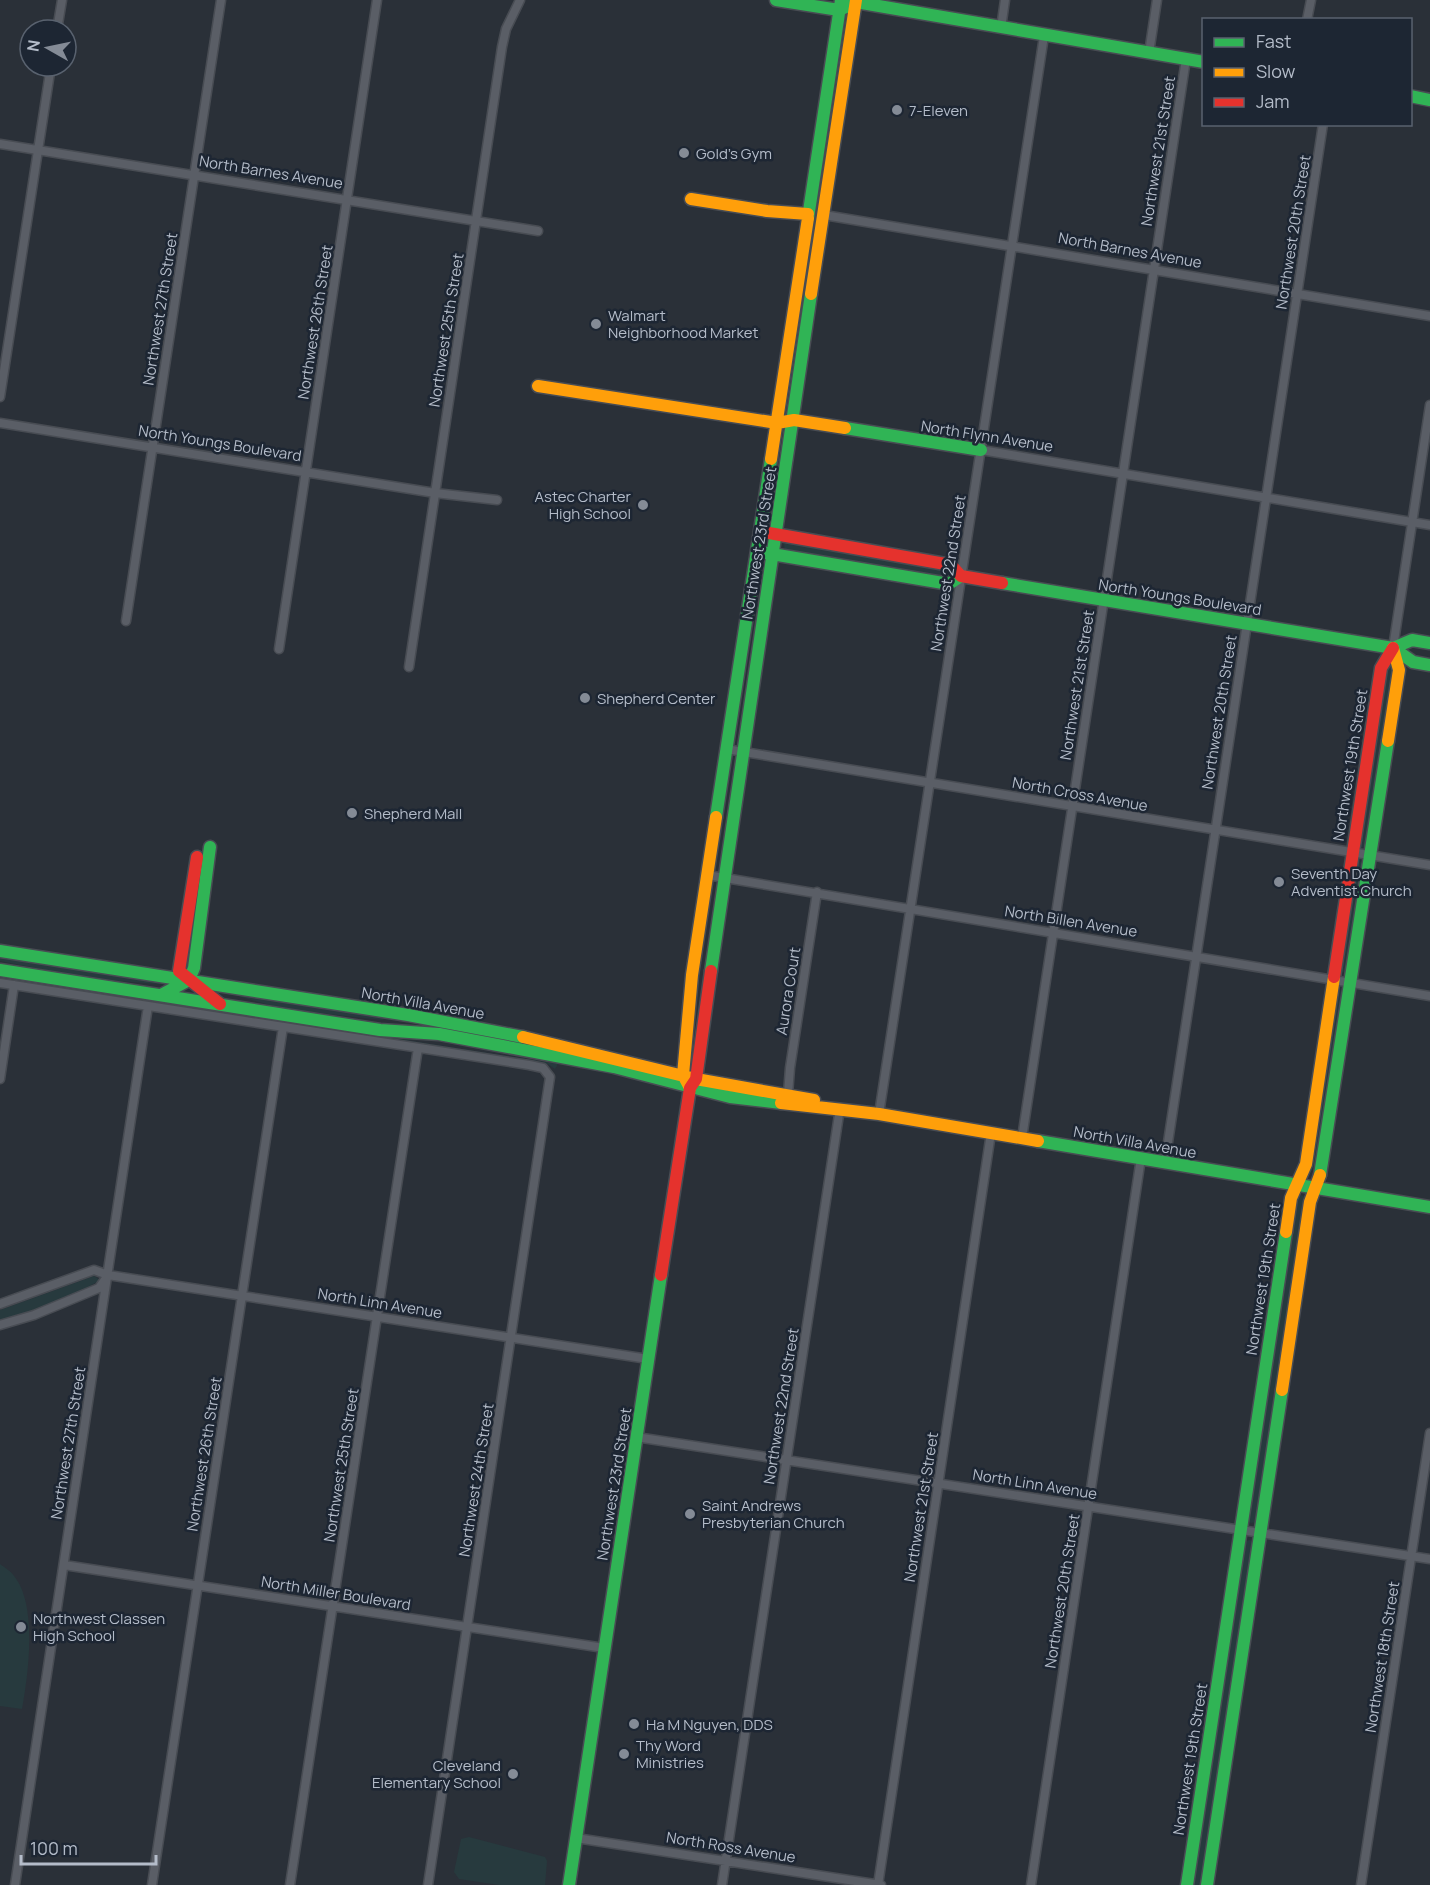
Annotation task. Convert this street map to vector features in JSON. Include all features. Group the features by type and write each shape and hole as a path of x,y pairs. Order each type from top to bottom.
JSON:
{"main road":[{"path":"776,0 840,5 853,1 1202,62"},
{"name":"Northwest 23rd Street","path":"569,1885 648,1359 704,1021 734,802 812,301 853,1"},
{"name":"Northwest 23rd Street","path":"683,1076 692,975 712,836 840,5"},
{"path":"1412,96 1430,100"},
{"path":"808,214 828,185"},
{"path":"691,199 767,211 808,214"},
{"path":"808,214 821,234"},
{"path":"795,298 812,301"},
{"path":"788,350 804,352"},
{"name":"North Flynn Avenue","path":"538,386 777,423 794,420 981,450"},
{"name":"North Youngs Boulevard","path":"759,531 951,565 961,576 1393,648 1413,662 1430,665"},
{"name":"North Youngs Boulevard","path":"756,551 949,584 961,576"},
{"path":"743,635 760,637"},
{"name":"North Youngs Boulevard","path":"1393,648 1412,640 1430,643"},
{"name":"Northwest 19th Street","path":"1186,1885 1291,1198 1306,1164 1332,979 1381,668 1393,648"},
{"name":"Northwest 19th Street","path":"1207,1885 1310,1202 1323,1165 1398,670 1393,648"},
{"path":"726,856 712,836 734,802"},
{"path":"161,995 189,980 194,968 196,938 210,847"},
{"path":"197,857 179,971 211,994 220,1004"},
{"path":"699,927 716,929"},
{"name":"North Villa Avenue","path":"0,951 403,1015 541,1040 683,1076 693,1084 730,1096 837,1107 1430,1207"},
{"name":"North Villa Avenue","path":"0,970 380,1030 439,1034 693,1084 788,1094 837,1107"},
{"path":"692,975 710,977"},
{"path":"380,1030 403,1015 439,1034"},
{"path":"688,1019 704,1021"}],"street":[{"path":"59,18 62,0"},
{"name":"Northwest 27th Street","path":"126,621 220,0"},
{"name":"Northwest 26th Street","path":"279,649 377,0"},
{"name":"Northwest 25th Street","path":"409,667 505,33 520,0"},
{"path":"1001,28 1005,0"},
{"path":"1149,53 1157,0"},
{"path":"1307,18 1311,0"},
{"name":"Northwest 22nd Street","path":"879,1114 1044,36"},
{"name":"Northwest 21st Street","path":"1022,1138 1186,59"},
{"path":"0,397 49,78"},
{"name":"Northwest 20th Street","path":"1165,1162 1323,126"},
{"name":"North Barnes Avenue","path":"0,144 538,231"},
{"name":"North Barnes Avenue","path":"824,215 1430,316"},
{"name":"Northwest 19th Street","path":"1393,648 1430,405"},
{"name":"North Youngs Boulevard","path":"0,423 435,494 497,500"},
{"name":"North Flynn Avenue","path":"981,450 1430,525"},
{"name":"North Cross Avenue","path":"726,749 1430,865"},
{"name":"North Billen Avenue","path":"707,875 1430,996"},
{"name":"Aurora Court","path":"788,1094 817,892"},
{"path":"0,983 418,1048"},
{"path":"0,1079 14,985"},
{"name":"Northwest 27th Street","path":"15,1885 148,1006"},
{"name":"Northwest 26th Street","path":"152,1885 284,1027"},
{"name":"Northwest 25th Street","path":"290,1885 418,1048"},
{"name":"Northwest 24th Street","path":"418,1048 540,1067 549,1074 551,1080 428,1885"},
{"name":"Northwest 22nd Street","path":"722,1885 787,1460 837,1107"},
{"name":"Northwest 21st Street","path":"879,1885 991,1133"},
{"name":"Northwest 20th Street","path":"1031,1885 1141,1158"},
{"name":"North Linn Avenue","path":"0,1305 94,1270 108,1275 648,1359"},
{"path":"0,1325 34,1315 99,1288 108,1275"},
{"name":"Northwest 18th Street","path":"1361,1885 1430,1433"},
{"name":"North Linn Avenue","path":"636,1437 1430,1559"},
{"name":"North Miller Boulevard","path":"64,1565 604,1648"},
{"name":"North Ross Avenue","path":"576,1838 726,1859 879,1885"}],"green space":[{"path":"788,541 955,569 953,581 785,551 784,544"},
{"path":"1390,664 1394,667 1367,844 1362,848 1359,846 1385,668"},
{"path":"1359,860 1363,865 1347,970 1342,973 1339,971 1356,861"},
{"path":"0,956 170,982 170,985 92,979 0,961"},
{"path":"0,976 558,1064 555,1069 548,1064 0,979"},
{"path":"1338,990 1343,993 1318,1167 1313,1168"},
{"path":"220,991 388,1017 382,1020 284,1009"},
{"path":"1298,1194 1306,1197 1256,1522 1251,1523 1247,1520 1294,1199"},
{"path":"94,1276 100,1280 77,1293 38,1309 0,1320 0,1310"},
{"path":"1250,1540 1254,1544 1203,1885 1190,1885 1243,1542"},
{"path":"0,1564 10,1571 21,1589 29,1622 27,1678 22,1709 0,1706"},
{"path":"469,1837 545,1857 547,1861 545,1885 499,1885 459,1879 454,1872 461,1839"}],"traffic: fast":[{"path":"776,0 839,10 846,7"},
{"path":"808,218 841,0"},
{"path":"850,1 1202,62"},
{"path":"1412,96 1430,100"},
{"path":"711,971 811,294"},
{"path":"845,428 981,450"},
{"path":"716,817 771,459"},
{"path":"766,553 949,584 961,576"},
{"path":"1002,583 1393,648 1413,662 1430,665"},
{"path":"1393,648 1412,640 1430,643"},
{"path":"1320,1175 1388,741"},
{"path":"161,995 189,980 194,968 210,847"},
{"path":"0,951 408,1015 523,1037"},
{"path":"0,970 380,1030 439,1034 614,1067 730,1097 781,1103"},
{"path":"1038,1141 1430,1207"},
{"path":"1187,1885 1286,1232"},
{"path":"569,1885 661,1275"},
{"path":"1207,1885 1282,1390"}],"traffic: slow":[{"path":"811,294 856,0"},
{"path":"691,199 767,211 808,214"},
{"path":"771,459 808,218"},
{"path":"538,386 777,423 794,420 845,428"},
{"path":"1388,741 1399,670 1393,648"},
{"path":"690,1088 683,1075 692,975 716,817"},
{"path":"1286,1232 1291,1198 1306,1164 1334,977"},
{"path":"523,1037 696,1079 814,1100"},
{"path":"781,1103 879,1114 1038,1141"},
{"path":"1282,1390 1310,1202 1320,1175"}],"traffic: jam":[{"path":"769,533 951,565 961,576 1002,583"},
{"path":"1334,977 1381,668 1393,648"},
{"path":"197,857 179,971 220,1004"},
{"path":"661,1275 690,1088 696,1079 711,971"}],"place":[{"name":"7-Eleven","path":"897,110"},
{"name":"Gold's Gym","path":"684,153"},
{"name":"Walmart Neighborhood Market","path":"596,324"},
{"name":"Astec Charter High School","path":"643,505"},
{"name":"Shepherd Center","path":"585,698"},
{"name":"Shepherd Mall","path":"352,813"},
{"name":"Seventh Day Adventist Church","path":"1279,882"},
{"name":"Saint Andrews Presbyterian Church","path":"690,1514"},
{"name":"Northwest Classen High School","path":"21,1627"},
{"name":"Ha M Nguyen, DDS","path":"634,1724"},
{"name":"Thy Word Ministries","path":"624,1754"},
{"name":"Cleveland Elementary School","path":"513,1774"}]}
